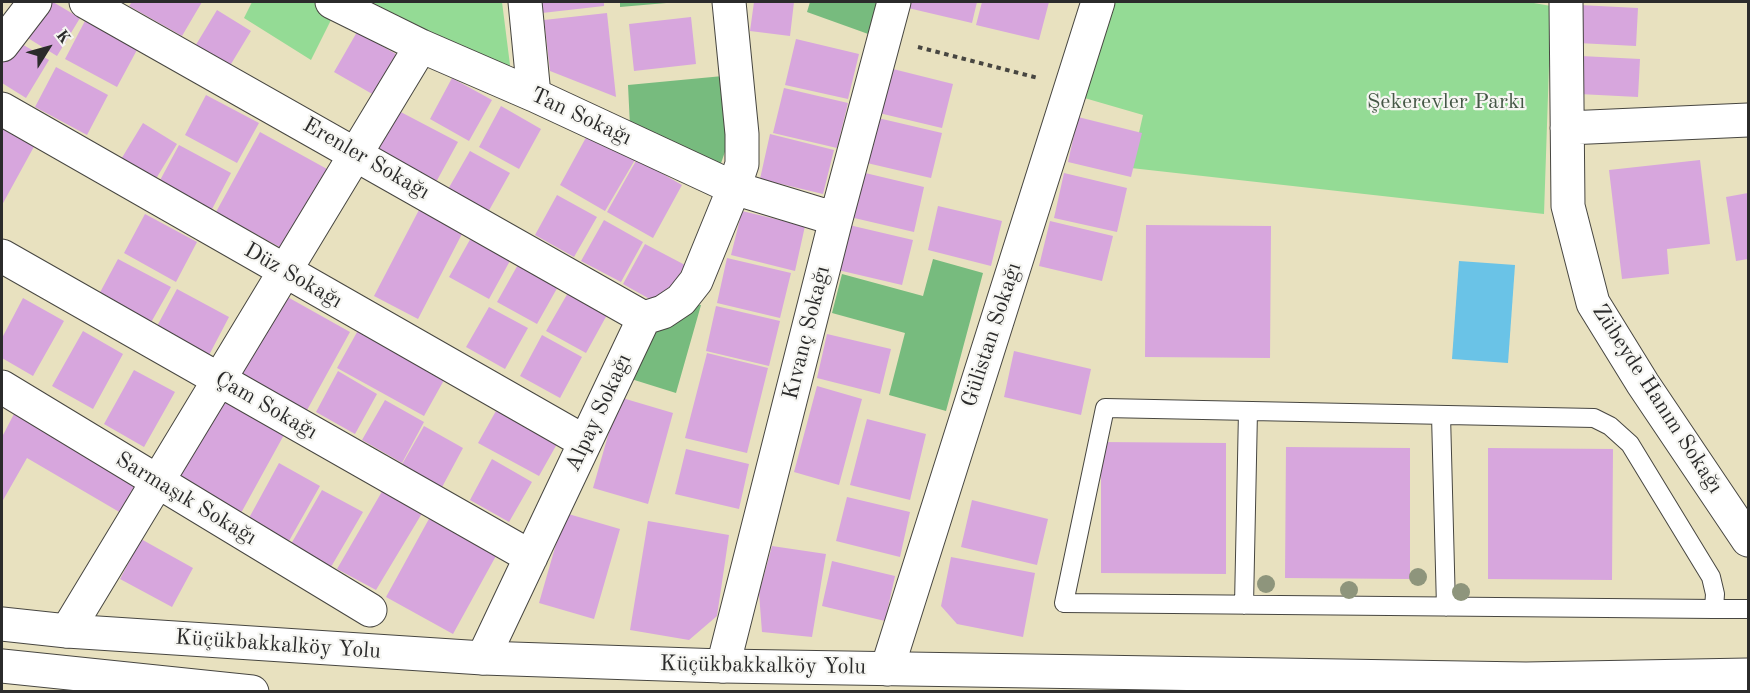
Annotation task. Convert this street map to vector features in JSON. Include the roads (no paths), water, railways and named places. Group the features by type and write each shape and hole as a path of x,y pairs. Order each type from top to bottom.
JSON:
{"street":[{"path":"2,45 35,2"},
{"name":"Erenler Sokağı","path":"86,2 644,318"},
{"name":"Tan Sokağı","path":"332,2 421,46 534,95 734,188 836,219"},
{"path":"525,2 534,95"},
{"path":"644,318 663,312 681,300 696,281 742,164 742,134 729,2"},
{"name":"Kıvanç Sokağı","path":"723,666 836,219 894,2"},
{"name":"Gülistan Sokağı","path":"887,669 1098,2"},
{"name":"Zübeyde Hanım Sokağı","path":"1566,2 1568,206 1593,303 1643,384 1749,540"},
{"path":"67,631 421,46"},
{"name":"Düz Sokağı","path":"2,110 585,442"},
{"path":"1567,128 1749,120"},
{"name":"Çam Sokağı","path":"2,256 531,556"},
{"name":"Alpay Sokağı","path":"483,658 644,318"},
{"name":"Sarmaşık Sokağı","path":"2,387 370,610"},
{"name":"Küçükbakkalköy Yolu","path":"2,624 67,631 483,658 723,666 1525,685 1749,675"},
{"name":"Küçükbakkalköy Yolu","path":"2,666 84,683 252,692"}],"lane":[{"path":"1714,609 1715,594 1711,577 1630,444 1610,426 1594,418 1106,408 1064,603 1446,607 1714,609 1749,609"},
{"path":"1244,605 1248,411"},
{"path":"1441,415 1446,607"}],"water":[{"path":"1459,261 1515,265 1508,363 1452,359"}],"park label":[{"name":"Şekerevler Parkı","path":"1446,102"}]}
